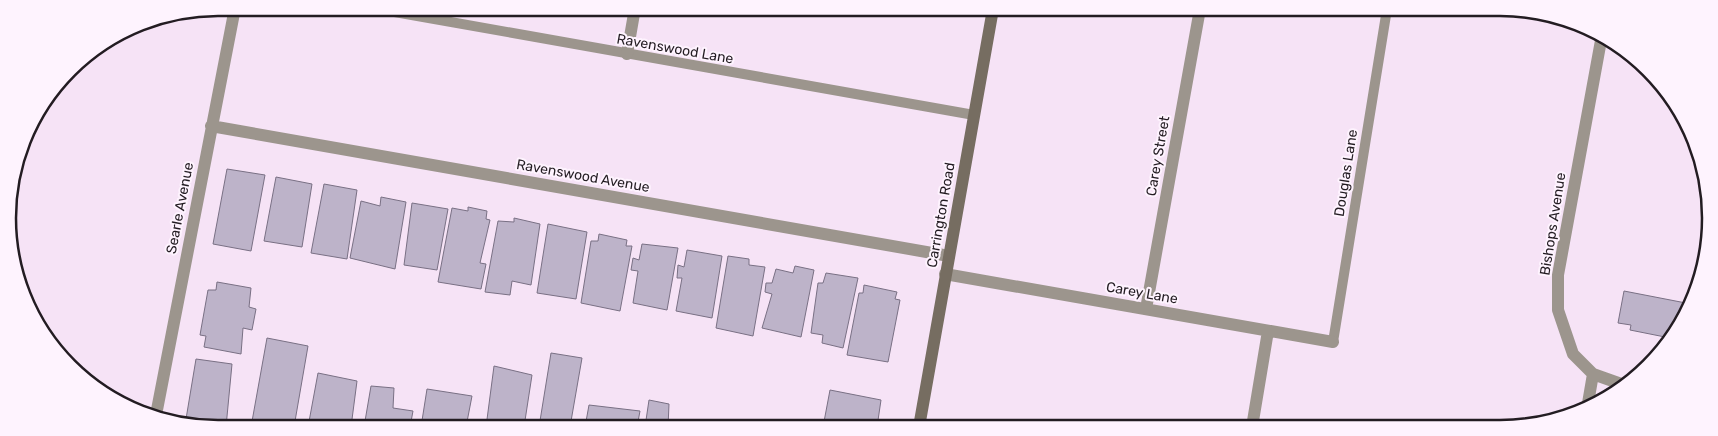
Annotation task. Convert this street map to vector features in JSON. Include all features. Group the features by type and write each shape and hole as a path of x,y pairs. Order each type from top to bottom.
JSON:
{"main road":[{"name":"Carrington Road","path":"920,420 991,16"}],"street":[{"name":"Searle Avenue","path":"157,410 232,16"},
{"path":"627,54 634,16"},
{"name":"Carey Street","path":"1146,309 1199,16"},
{"name":"Bishops Avenue","path":"1593,374 1573,354 1558,310 1558,274 1600,43"},
{"name":"Ravenswood Avenue","path":"211,126 949,256"},
{"name":"Carey Lane","path":"946,274 1332,342"},
{"path":"1253,420 1268,331"},
{"path":"1589,399 1593,374 1617,382"}],"lane":[{"name":"Ravenswood Lane","path":"416,16 974,115"},
{"name":"Douglas Lane","path":"1332,342 1386,16"}],"building":[{"path":"227,169 265,175 251,251 213,244"},
{"path":"276,177 312,184 302,247 264,241"},
{"path":"324,184 357,190 347,259 311,253"},
{"path":"381,197 406,202 395,269 350,258 361,201 380,206"},
{"path":"412,203 448,209 437,270 404,265"},
{"path":"468,207 487,211 486,219 490,220 480,263 486,264 481,289 438,282 452,208 468,211"},
{"path":"514,218 540,224 531,285 512,281 510,295 485,292 498,221 514,222"},
{"path":"548,224 587,232 576,299 537,293"},
{"path":"599,234 627,240 626,246 632,246 620,311 581,303 591,241 598,241"},
{"path":"642,244 678,248 667,310 633,303 638,271 631,270 633,258 639,260"},
{"path":"687,250 722,256 712,318 676,311 682,278 677,278 678,265 684,267"},
{"path":"728,256 749,259 749,265 765,267 753,336 716,328"},
{"path":"795,266 814,270 801,337 762,328 772,294 765,292 766,283 772,283 776,269 793,273"},
{"path":"826,273 858,278 843,348 822,343 823,335 811,333 818,283 823,283"},
{"path":"217,282 251,288 249,307 256,309 252,330 243,328 241,354 204,347 206,336 200,335 208,290 216,290"},
{"path":"864,285 897,292 895,299 900,300 888,362 847,355 859,293 863,293"},
{"path":"1624,291 1683,302 1663,337 1630,330 1631,325 1618,323"},
{"path":"267,338 308,346 295,420 252,420"},
{"path":"551,353 582,358 571,420 540,420"},
{"path":"196,359 232,364 227,420 186,417"},
{"path":"494,366 532,375 525,420 487,420"},
{"path":"318,373 357,381 352,420 309,420"},
{"path":"371,386 394,388 393,408 413,411 411,420 365,420"},
{"path":"427,389 472,396 467,420 422,420"},
{"path":"830,390 881,400 878,420 824,420"},
{"path":"649,400 669,404 668,420 646,420"},
{"path":"589,405 640,411 638,420 586,420"}]}
